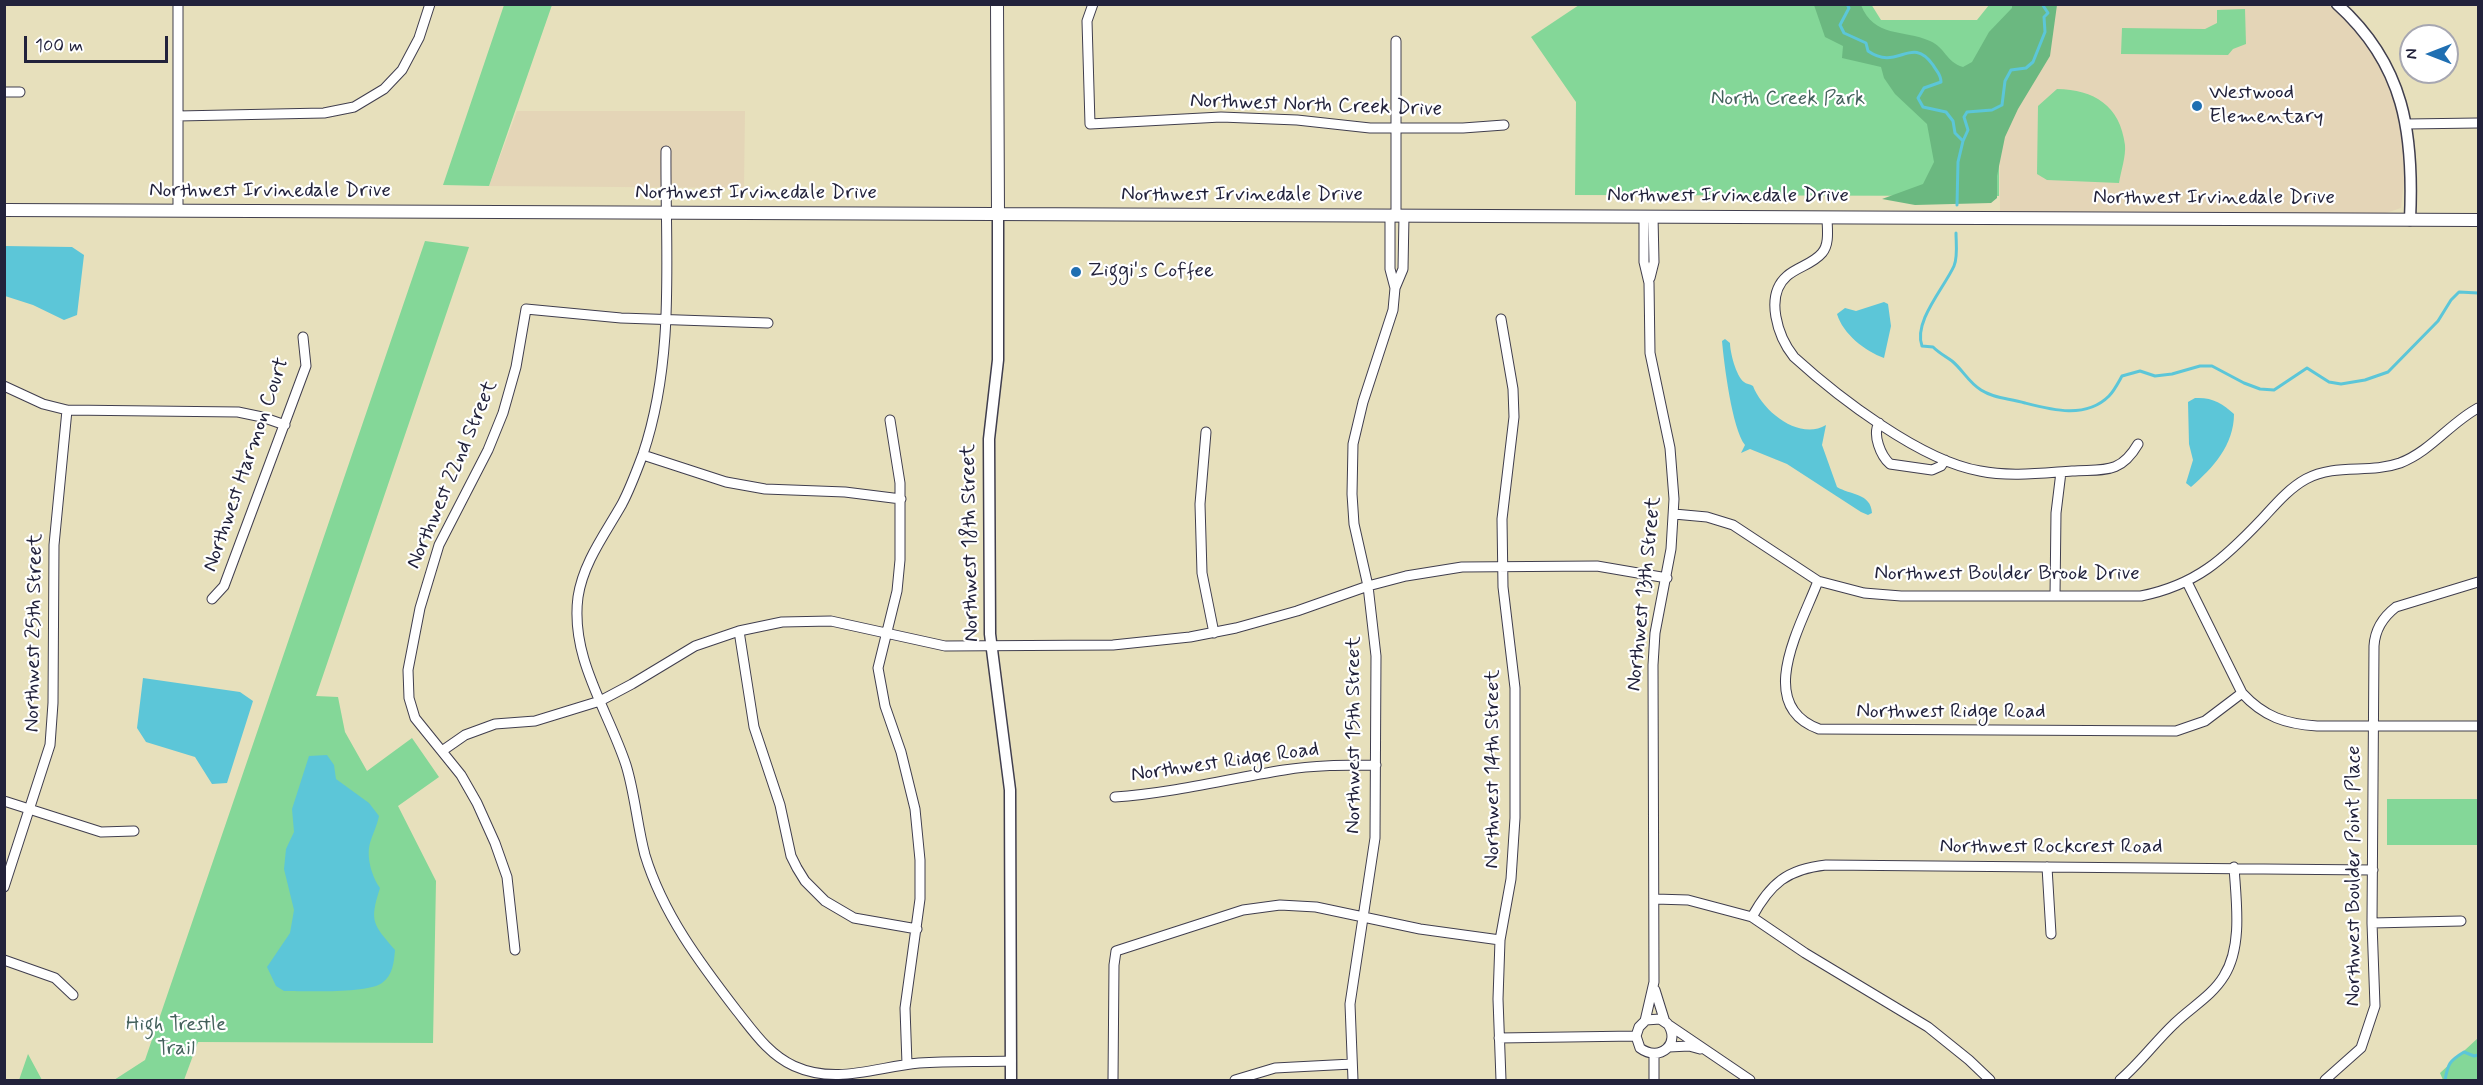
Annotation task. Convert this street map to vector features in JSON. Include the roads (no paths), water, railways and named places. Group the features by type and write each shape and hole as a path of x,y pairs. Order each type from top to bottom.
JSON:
{"main road":[{"name":"Northwest 18th Street","path":"997,4 998,215"},
{"name":"Northwest Irvinedale Drive","path":"4,210 2478,220"}],"street":[{"path":"178,4 178,211"},
{"path":"178,116 305,114 354,107 384,88 402,70 419,38 430,4"},
{"name":"Northwest North Creek Drive","path":"1093,4 1087,21 1090,124 1230,117 1297,120 1357,127 1463,128 1504,125"},
{"path":"2337,4 2361,28 2383,61 2398,92 2407,124 2411,171 2410,220"},
{"name":"Northwest 15th Street","path":"1353,1080 1350,1004 1375,838 1376,656 1368,586 1354,524 1353,444 1363,402 1393,310 1395,288 1403,269 1397,216 1396,41"},
{"path":"4,92 20,92"},
{"path":"2407,124 2478,123"},
{"path":"666,151 666,320 655,414 643,455 624,499 587,565 579,594 576,619 583,658 627,767 645,854 664,903 689,948 765,1045 793,1066 828,1076 860,1074 908,1064 942,1061 1011,1061"},
{"name":"Northwest 18th Street","path":"998,215 998,360 989,439 991,646 1010,790 1011,1080"},
{"name":"Northwest 13th Street","path":"1645,1021 1654,982 1653,665 1657,620 1667,578 1674,514 1670,448 1650,353 1649,283 1654,262 1648,216"},
{"path":"1827,217 1827,243 1821,254 1791,272 1780,284 1776,299 1777,323 1786,346 1794,357 1879,423 1945,460 1982,472 2109,470 2120,466 2127,460 2138,444"},
{"name":"Northwest 22nd Street","path":"516,950 507,877 495,843 461,775 415,718 410,698 408,670 420,608 439,545 488,450 503,412 516,367 526,309 666,320"},
{"name":"Northwest 14th Street","path":"1501,319 1513,389 1514,417 1504,489 1503,587 1515,688 1515,818 1511,879 1500,940 1501,1080"},
{"path":"666,320 768,323"},
{"name":"Northwest Harmon Court","path":"212,599 224,586 306,366 303,338"},
{"path":"4,386 43,404 67,410 238,412 285,425"},
{"name":"Northwest Boulder Brook Drive","path":"1674,514 1707,517 1733,525 1818,580 1864,593 1887,596 2141,596 2187,582 2212,568 2234,550 2284,496 2305,479 2334,470 2381,468 2400,463 2439,440 2468,412 2478,408"},
{"name":"Northwest 25th Street","path":"4,887 50,745 53,703 54,545 67,410"},
{"path":"890,420 900,483 900,560 897,591 878,668 879,681 915,809 920,860 917,929 905,1008 908,1064"},
{"path":"1879,423 1876,434 1883,455 1890,464 1932,470 1941,466 1945,460"},
{"path":"1206,432 1200,504 1200,542 1202,573 1214,633"},
{"path":"643,455 689,471 736,484 765,489 845,492 901,499"},
{"path":"2055,596 2056,513 2061,472"},
{"path":"442,751 465,735 495,724 535,721 600,701 695,646 739,631 782,622 806,620 859,625 945,646 1113,645 1148,643 1214,633 1297,611 1368,586 1437,571 1503,566 1597,566 1667,578"},
{"name":"Northwest Ridge Road","path":"1818,580 1792,644 1785,684 1789,704 1794,712 1801,720 1819,729 2169,731 2191,727 2205,721 2242,693"},
{"path":"2187,582 2242,693 2264,713 2293,724 2478,726"},
{"name":"Northwest Boulder Point Place","path":"2325,1080 2361,1048 2375,1006 2372,923 2374,640 2381,621 2396,607 2478,582"},
{"path":"739,631 754,727 777,794 791,856 797,868 825,901 854,918 917,929"},
{"name":"Northwest Ridge Road","path":"1115,797 1166,791 1286,770 1324,766 1376,765"},
{"path":"4,801 101,832 134,831"},
{"name":"Northwest Rockcrest Road","path":"1752,918 1774,884 1790,873 1808,866 2234,867 2373,870"},
{"path":"2047,867 2051,934"},
{"path":"2120,1080 2137,1066 2174,1024 2204,999 2225,975 2234,949 2237,910 2234,867"},
{"path":"1655,899 1688,900 1752,918 1805,953 1929,1027 1990,1080"},
{"path":"1113,1080 1116,951 1243,910 1280,904 1316,907 1419,929 1500,940"},
{"path":"2372,923 2461,921"},
{"path":"4,960 55,978 73,995"},
{"name":"Northwest 13th Street","path":"1654,982 1666,1023"},
{"path":"1705,1050 1689,1046 1669,1047 1663,1052 1654,1054 1640,1048 1636,1036 1639,1027 1645,1021 1653,1018 1666,1023 1750,1080"},
{"path":"1666,1023 1672,1032 1669,1047"},
{"path":"1499,1038 1636,1036"},
{"path":"1654,1054 1654,1080"},
{"path":"1235,1080 1255,1073 1293,1066 1352,1064"}],"water":[{"path":"5,246 72,247 84,255 77,315 64,320 33,305 5,296"},
{"path":"1884,302 1888,304 1891,326 1884,358 1869,351 1849,335 1837,314 1845,308 1856,311"},
{"path":"1725,339 1730,343 1738,375 1745,383 1753,386 1758,396 1774,414 1794,427 1816,429 1826,425 1822,445 1837,487 1864,498 1871,506 1872,513 1868,515 1861,512 1787,464 1750,449 1741,453 1745,445 1736,425 1729,395 1722,341"},
{"path":"2195,398 2216,401 2234,414 2230,436 2221,455 2191,487 2186,483 2193,460 2189,444 2188,402"},
{"path":"143,678 240,692 253,701 227,783 212,784 195,757 146,742 137,728"},
{"path":"327,755 334,765 336,779 369,803 379,816 369,849 370,867 380,888 374,916 378,928 395,950 393,964 386,980 374,987 335,991 284,991 276,986 267,967 290,933 294,910 284,869 286,849 294,832 292,809 309,756"}],"waterway":[{"path":"1847,4 1849,8 1840,25 1844,33 1866,43 1868,51 1888,58 1911,52 1918,53 1925,56 1933,65 1940,75 1941,82 1924,88 1918,98 1923,107 1946,112 1953,121 1955,133 1963,141"},
{"path":"1957,205 1958,162 1968,130 1964,117 1967,112 1992,110 2002,105 2005,81 2011,70 2026,68 2033,62 2045,32 2044,17 2048,13 2042,4"},
{"path":"1956,233 1955,262 1922,326 1920,337 1922,346 1933,347 1952,361 1986,393 2057,410 2090,408 2111,394 2122,376 2140,371 2155,376 2200,366 2212,366 2244,383 2260,389 2274,390 2307,368 2329,382 2341,384 2365,380 2388,372 2438,321 2459,292 2478,293"},
{"path":"2445,1080 2448,1066 2455,1058 2464,1052 2474,1056 2478,1055"}],"place":[{"name":"Westwood Elementary","path":"2197,106"},
{"name":"Ziggi's Coffee","path":"1076,272"}],"park label":[{"name":"North Creek Park","path":"1788,100"},
{"name":"High Trestle Trail","path":"176,1038"}]}
